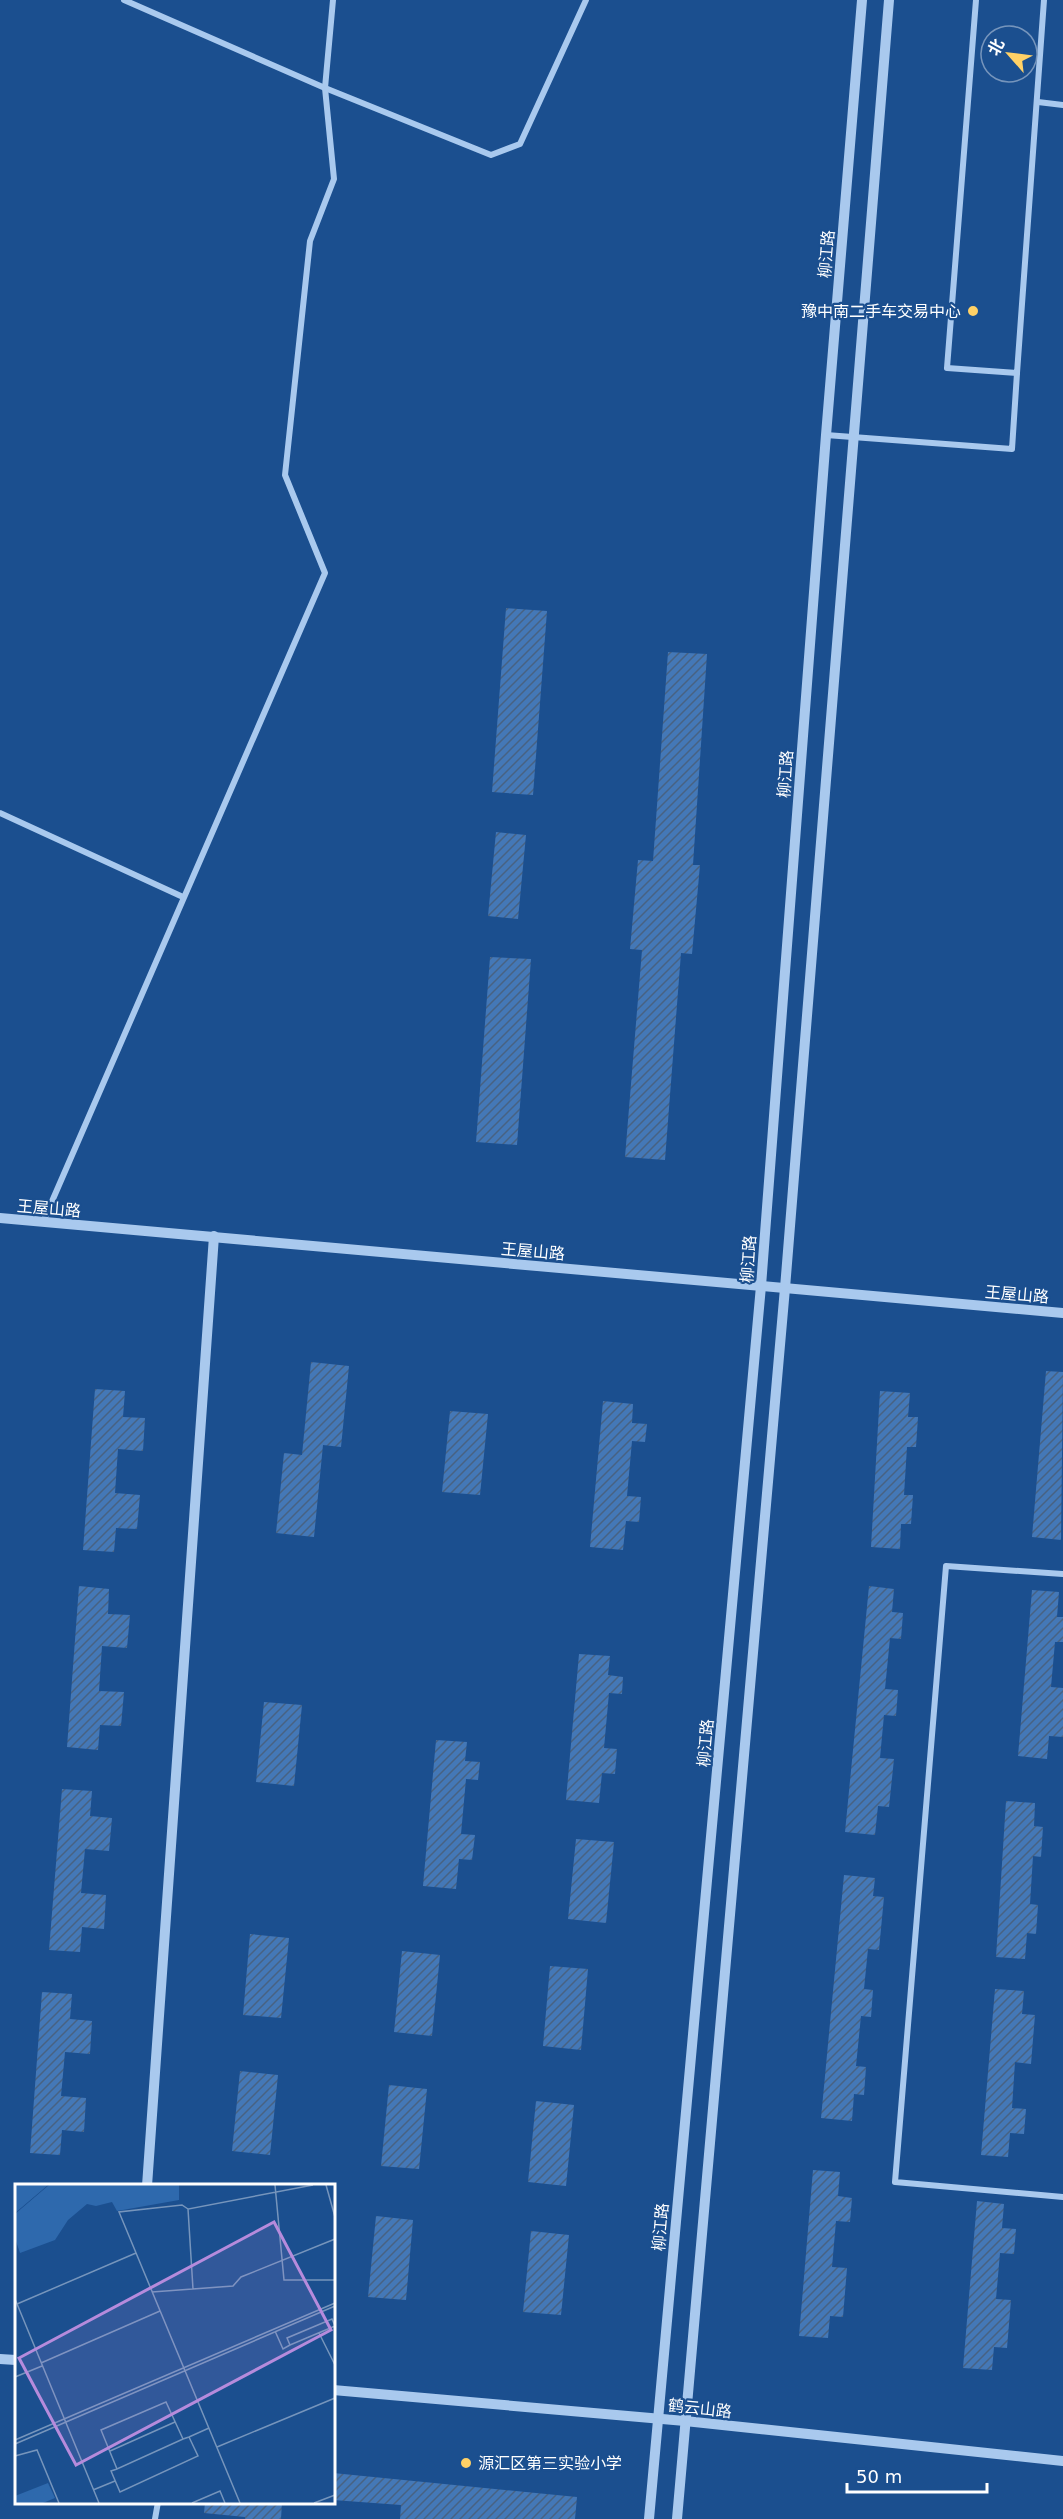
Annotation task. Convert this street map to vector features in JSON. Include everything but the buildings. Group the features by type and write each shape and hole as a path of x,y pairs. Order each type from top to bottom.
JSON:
{"street":[{"path":"124,0 325,88 491,155 519,144 586,0"},
{"path":"43,1222 325,573 285,475 310,241 334,179 325,88 333,0"},
{"name":"柳江路","path":"649,2519 761,1286 826,435 862,0"},
{"path":"677,2519 784,1288 888,0"},
{"path":"976,0 947,368 1017,373"},
{"path":"826,435 1012,449 1044,0"},
{"path":"1038,102 1063,105"},
{"path":"0,813 183,897"},
{"name":"王屋山路","path":"0,1218 1063,1313"},
{"path":"147,2184 214,1236"},
{"path":"1063,1574 946,1566 896,2182 1063,2198"},
{"path":"0,2359 15,2360"},
{"name":"鹤云山路","path":"334,2391 685,2421 1063,2461"},
{"path":"155,2519 158,2504"}],"place":[{"name":"豫中南二手车交易中心","path":"973,311"},
{"name":"源汇区第三实验小学","path":"466,2463"}]}
